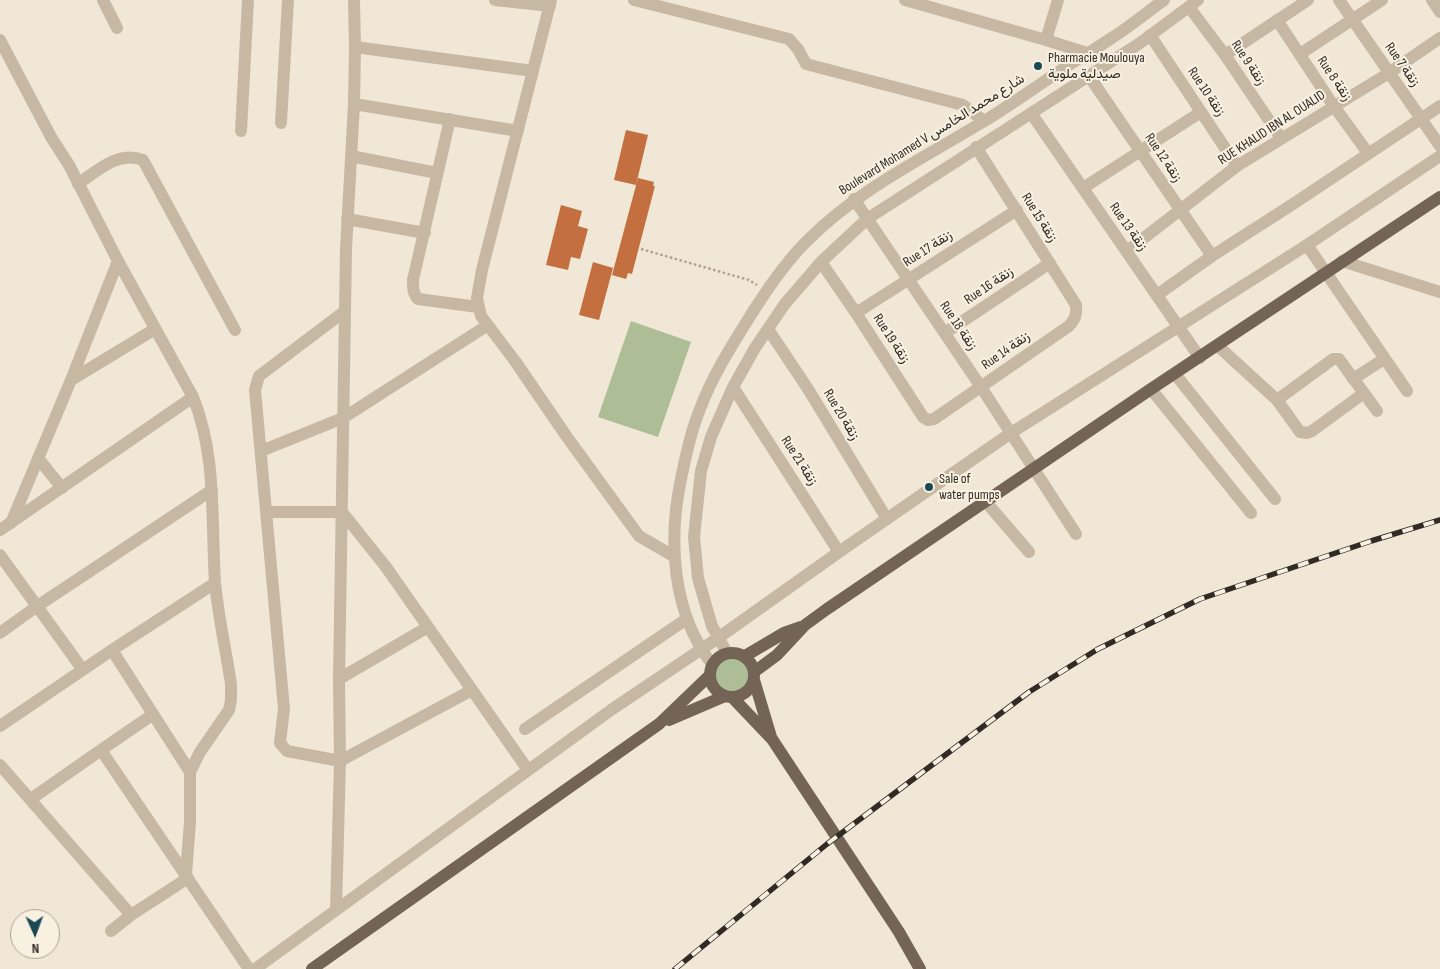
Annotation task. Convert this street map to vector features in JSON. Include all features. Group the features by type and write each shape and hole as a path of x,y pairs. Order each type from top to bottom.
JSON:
{"main road":[{"path":"659,724 728,696 743,694 752,685 754,676 805,625 1151,389 1440,197"},
{"path":"745,656 784,633 805,625"},
{"path":"312,969 659,724 710,670 720,655 733,652 745,656 751,663 772,740"},
{"path":"710,670 714,689 728,696 772,740 899,932 920,969"}],"street":[{"path":"104,0 116,28"},
{"path":"242,131 248,0"},
{"path":"281,123 288,0"},
{"path":"336,910 340,761 339,679 345,310 347,219 354,104 354,0"},
{"path":"495,0 551,3 478,286 478,307 481,316 515,360 620,513 639,536 675,557"},
{"path":"634,0 789,39 806,64 963,105 984,121"},
{"path":"905,0 1087,53"},
{"path":"1046,40 1058,0"},
{"name":"Boulevard Mohamed V شارع محمد الخامس","path":"710,670 685,613 679,592 674,528 678,491 699,410 712,380 776,276 807,240 854,200 984,121 1114,36 1164,0"},
{"path":"1225,55 1308,0"},
{"name":"Rue 7 زنقة","path":"1339,0 1351,20 1440,146"},
{"path":"1300,54 1382,0"},
{"path":"1432,0 1440,12"},
{"path":"726,653 705,604 698,578 694,536 701,471 711,437 733,387 755,348 784,305 821,262 867,219 1150,36 1193,3"},
{"name":"Rue 9 زنقة","path":"1193,3 1225,55 1281,138"},
{"name":"Rue 8 زنقة","path":"1277,20 1333,106 1368,154"},
{"name":"Rue 10 زنقة","path":"1150,36 1237,166"},
{"name":"RUE KHALID IBN AL OUALID","path":"1127,251 1237,166 1389,72 1440,38"},
{"path":"0,40 193,397 206,437 210,459 216,583 232,684 232,700 225,717 200,752 190,772 187,876"},
{"path":"355,48 533,71"},
{"name":"Rue 12 زنقة","path":"1089,76 1212,256"},
{"path":"354,104 518,131"},
{"path":"1157,295 1212,256 1440,106"},
{"path":"1083,188 1201,112"},
{"name":"Rue 13 زنقة","path":"1031,113 1200,358"},
{"path":"450,120 413,280 415,296 418,299 478,307"},
{"name":"Rue 15 زنقة","path":"976,147 1076,305"},
{"path":"78,184 106,164 121,158 134,156 143,160 235,330"},
{"path":"351,156 437,173"},
{"path":"255,969 611,710 701,650 1011,433 1306,245 1440,156"},
{"name":"Rue 18 زنقة","path":"854,200 981,387 1076,534"},
{"name":"Rue 17 زنقة","path":"856,313 1017,210"},
{"path":"347,219 425,233"},
{"path":"1306,245 1407,391"},
{"path":"11,523 118,261"},
{"path":"1342,261 1440,292"},
{"name":"Rue 19 زنقة","path":"821,262 923,417 928,420 934,419 941,414"},
{"name":"Rue 16 زنقة","path":"945,333 1050,264"},
{"name":"Rue 14 زنقة","path":"941,414 1069,326 1075,320 1077,313 1076,305"},
{"path":"345,310 259,376 255,390 284,709 280,743 287,752 340,761 472,690"},
{"path":"261,451 343,418 488,325"},
{"path":"71,380 155,329"},
{"name":"Rue 20 زنقة","path":"768,329 808,389 887,519"},
{"path":"1218,346 1277,400 1300,432 1307,433 1364,393"},
{"path":"1277,400 1333,359 1339,359 1377,411"},
{"path":"1353,379 1384,359"},
{"path":"1175,374 1275,498"},
{"name":"Rue 21 زنقة","path":"733,387 839,552"},
{"path":"1151,389 1251,513"},
{"path":"0,530 193,397"},
{"path":"38,458 62,488"},
{"path":"0,633 212,490"},
{"path":"986,502 1029,552"},
{"path":"266,512 342,512"},
{"path":"342,512 386,567 528,770"},
{"path":"0,555 83,670"},
{"path":"0,726 112,650 216,583"},
{"path":"525,729 684,620"},
{"path":"339,679 428,627"},
{"path":"112,650 190,772"},
{"path":"31,799 152,715"},
{"path":"100,750 250,969"},
{"path":"0,765 131,915"},
{"path":"111,931 187,876"}],"path":[{"path":"642,249 749,280 766,291"}],"green space":[{"path":"631,321 691,342 658,437 598,417"},
{"path":"731,658 738,659 743,663 747,668 747,682 743,687 738,691 731,692 724,691 719,687 715,682 714,675 715,668 719,663 724,659"}],"building":[{"path":"626,130 648,135 636,185 614,180"},
{"path":"638,178 654,182 653,186 655,186 632,274 628,273 626,279 612,275"},
{"path":"561,205 582,211 578,226 588,229 580,259 571,257 568,270 546,265"},
{"path":"593,262 613,268 599,320 579,315"}],"railway":[{"path":"675,969 827,844 1029,692 1098,649 1200,599 1371,541 1440,520"}],"place":[{"name":"Pharmacie Moulouya صيدلية ملوية","path":"1038,66"},
{"name":"Sale of water pumps","path":"929,487"}]}
